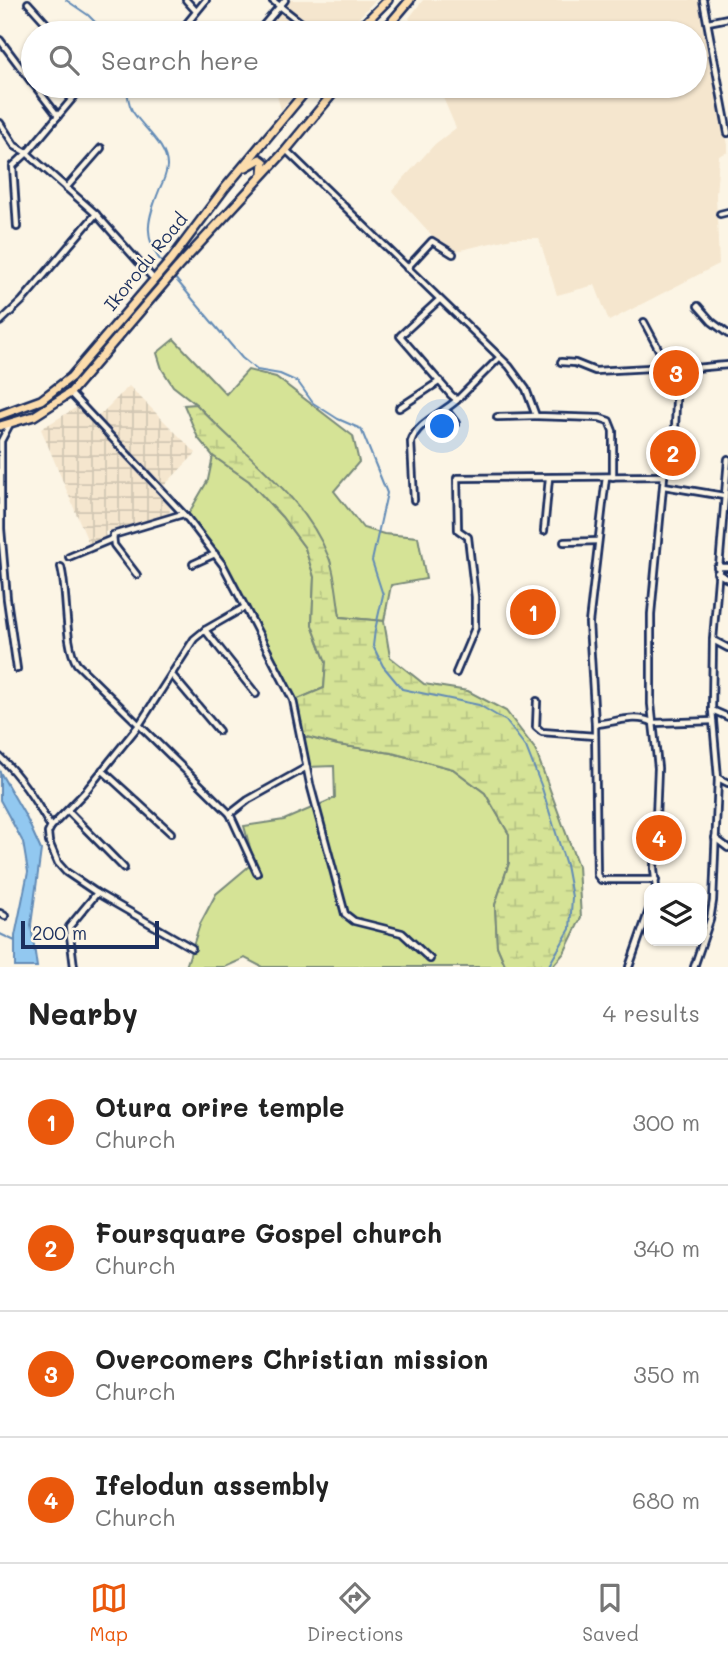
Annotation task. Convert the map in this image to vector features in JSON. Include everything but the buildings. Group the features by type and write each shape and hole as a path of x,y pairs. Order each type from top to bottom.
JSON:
{"highway":[{"path":"367,21 387,0"},
{"path":"393,21 410,0"},
{"name":"Ikorodu Road","path":"0,415 32,405 71,377 300,98"},
{"name":"Ikorodu Road","path":"1,432 10,424 43,411 71,393 329,98"},
{"path":"225,188 248,166 260,159 265,165 261,177"}],"street":[{"path":"186,0 197,11"},
{"path":"189,21 206,0"},
{"path":"272,0 298,21"},
{"path":"267,21 285,0"},
{"path":"703,0 728,133"},
{"path":"28,3 44,21"},
{"path":"708,22 728,18"},
{"path":"0,40 21,68"},
{"path":"44,98 58,116"},
{"path":"17,227 13,166 73,98"},
{"path":"0,122 15,146 27,153 96,214 155,274"},
{"path":"66,188 101,148"},
{"path":"286,150 509,366 526,389 536,416"},
{"path":"720,214 728,212"},
{"path":"0,322 22,301 96,214"},
{"path":"407,268 432,240 453,254"},
{"path":"439,300 400,336 457,400"},
{"path":"698,306 712,322 728,334"},
{"path":"644,322 668,368"},
{"path":"414,500 411,442 413,435 446,410 499,358"},
{"path":"561,362 575,363 594,371 668,368 677,370 692,366 728,365"},
{"path":"606,477 589,623 596,724 598,878 656,880 658,768 653,723 652,614 664,476 675,431 677,370"},
{"path":"399,408 440,382"},
{"path":"71,393 183,514 215,554 245,607 293,700 307,767 345,914 354,921 402,933 430,959"},
{"path":"446,410 456,424"},
{"path":"497,417 600,418 609,421 613,431 613,477"},
{"path":"1,432 4,562 17,669"},
{"path":"694,967 712,911 718,778 712,710 713,640 728,459"},
{"path":"456,673 475,628 475,597 468,537 458,530 457,478 664,476"},
{"path":"544,531 548,478"},
{"path":"664,486 724,496"},
{"path":"69,557 113,539 113,535 118,532 183,514"},
{"path":"113,539 137,575"},
{"path":"564,542 598,541"},
{"path":"193,564 215,554"},
{"path":"61,567 72,658 83,672 230,814 257,873"},
{"path":"717,567 728,567"},
{"path":"717,573 728,579"},
{"path":"192,947 97,893 66,872 58,863 49,842 51,827 68,811 139,725 194,639 245,607"},
{"path":"205,630 256,694"},
{"path":"713,640 728,648"},
{"path":"172,675 219,731"},
{"path":"537,701 536,727 542,732 595,736"},
{"path":"712,710 728,717"},
{"path":"596,724 632,718 653,723 713,721"},
{"path":"0,757 16,773 51,827"},
{"path":"230,814 248,800 307,767"},
{"path":"102,770 170,834"},
{"path":"718,778 728,783"},
{"path":"68,811 124,868"},
{"path":"715,838 728,849"},
{"path":"74,967 69,927 97,893"},
{"path":"629,967 644,924"}],"shaded area":[{"path":"286,0 375,0 356,21 269,21"},
{"path":"423,0 701,0 705,21 410,21 409,18"},
{"path":"707,32 728,145 728,152 719,156 716,195 719,264 609,321 595,285 557,295 539,238 512,238 448,253 392,191 435,144 456,128 443,98 707,98"},
{"path":"278,98 291,98 281,110"},
{"path":"129,386 196,453 159,491 170,508 169,516 105,532 106,538 89,544 41,429 77,407 92,423"}],"green space":[{"path":"174,339 226,394 248,370 276,377 353,436 359,462 334,491 363,528 384,534 418,537 426,579 391,585 384,621 340,617 330,560 221,430 196,404 173,386 162,369 157,353"},
{"path":"196,404 270,476 304,514 329,558 340,617 384,621 390,657 424,684 468,691 506,711 535,749 578,866 581,918 564,953 552,967 506,967 497,946 495,905 509,863 509,834 485,793 453,769 392,753 338,745 299,735 291,702 324,688 326,662 312,625 314,577 305,548 282,517 249,481 213,456 198,438 184,405"},
{"path":"213,456 249,481 282,517 305,548 314,577 312,625 326,662 324,688 291,702 218,559 186,518 208,480"},
{"path":"299,735 338,745 392,753 453,769 485,793 509,834 509,863 495,905 497,946 506,967 262,967 245,958 225,967 186,967 200,924 216,894 254,862 244,826 284,820 335,798 334,766 307,767"}],"water":[{"path":"0,772 41,850 31,925 37,967 15,967 15,936 28,872 23,842 0,800"}],"waterway":[{"path":"66,0 94,21"},
{"path":"128,98 131,109 160,145 166,159 166,173 152,209 149,228 152,246 164,265"},
{"path":"174,277 242,358 257,370 280,374 298,382 313,403 338,419 361,429 387,493 372,561 383,595 373,646 383,666 402,689 479,705 506,721 526,747 566,865 572,897 570,929 548,967"},
{"path":"0,934 15,941"}],"place":[{"name":"Overcomers Christian mission","path":"676,373"},
{"name":"Foursquare Gospel church","path":"673,453"},
{"name":"Otura orire temple","path":"533,612"},
{"name":"Ifelodun assembly","path":"659,838"}]}
